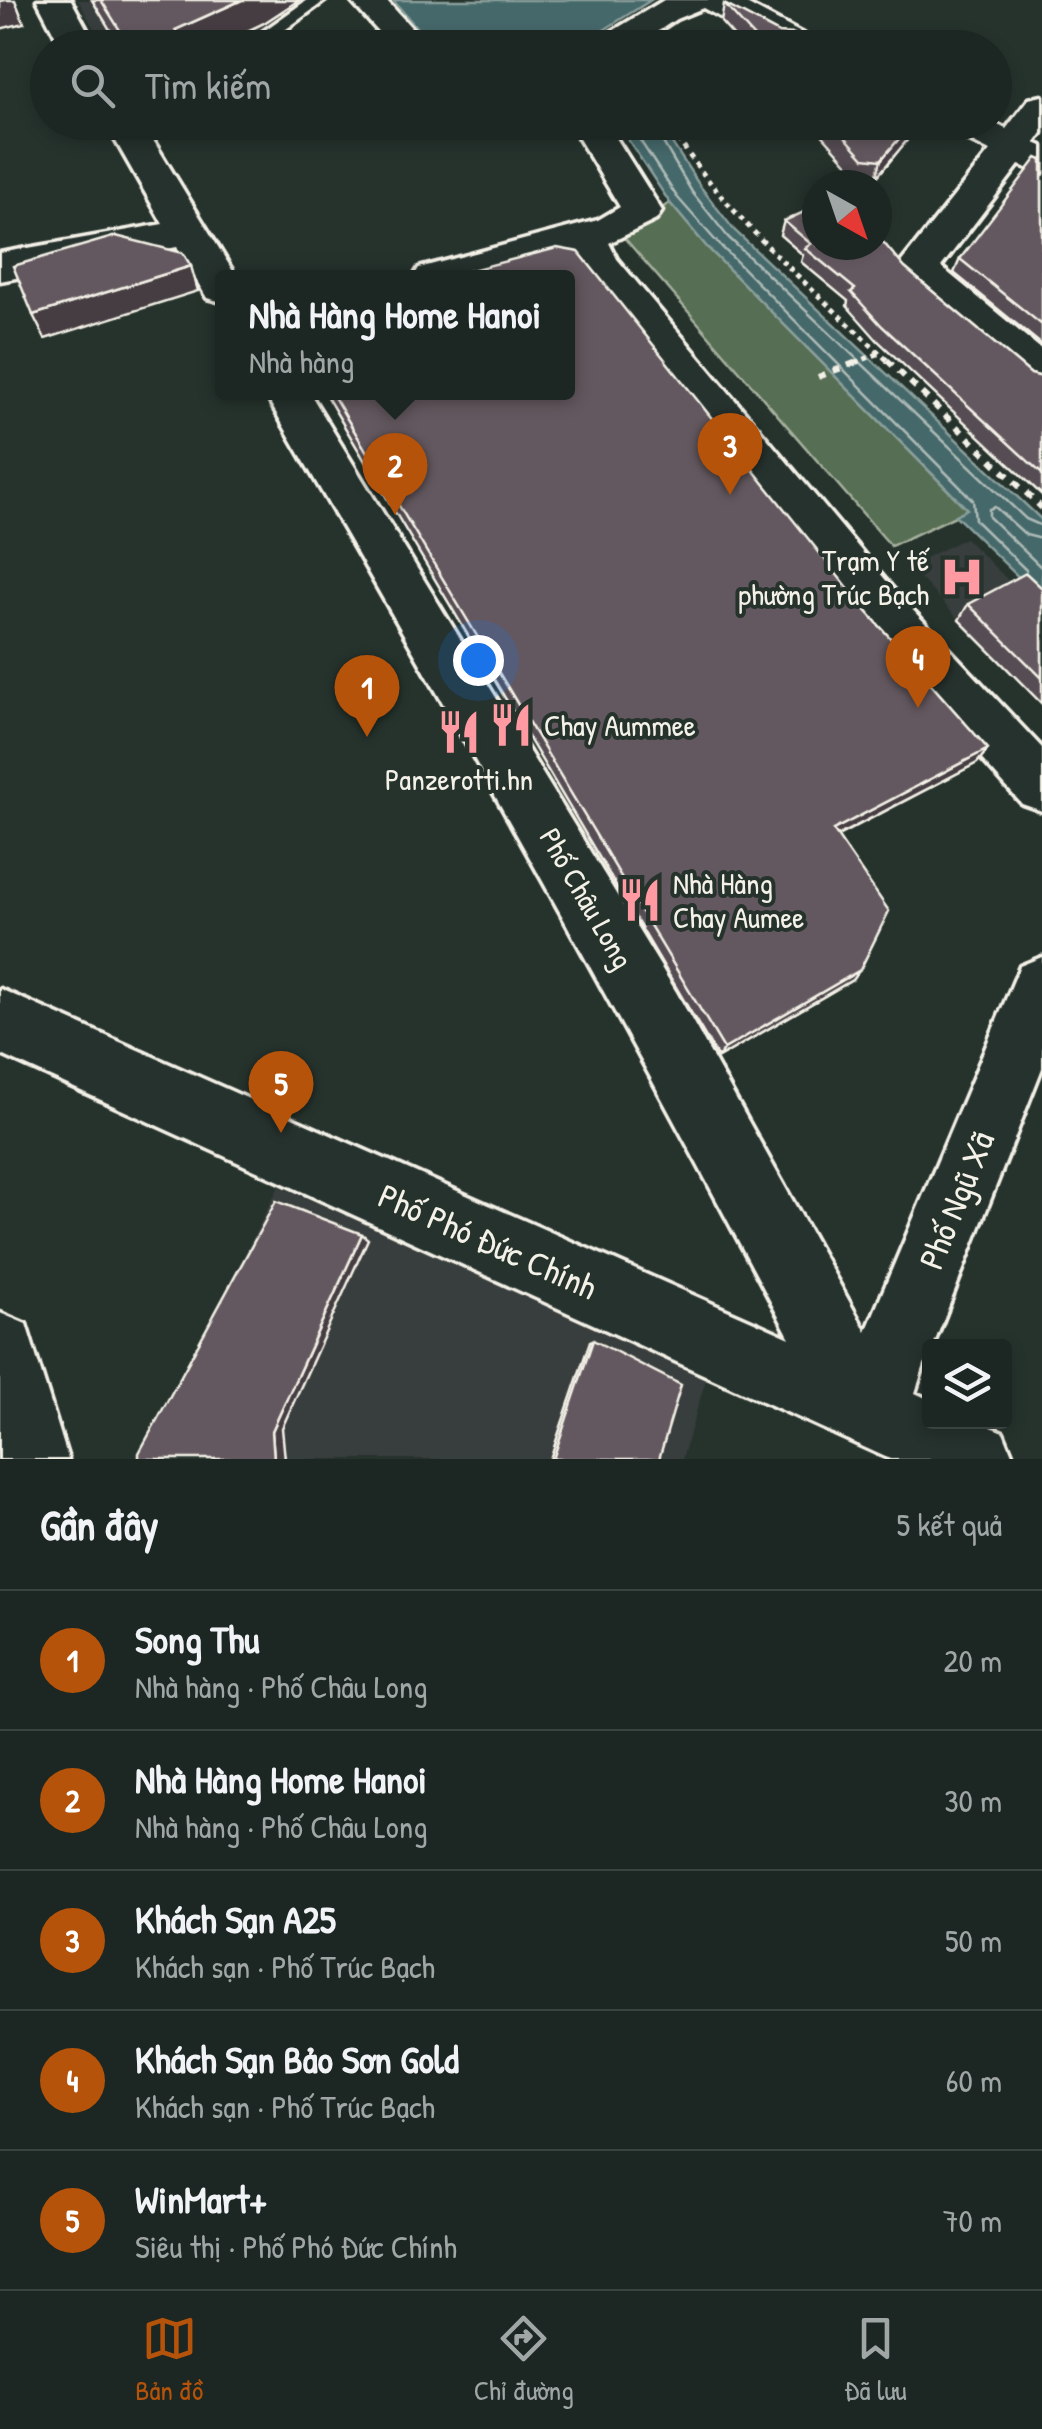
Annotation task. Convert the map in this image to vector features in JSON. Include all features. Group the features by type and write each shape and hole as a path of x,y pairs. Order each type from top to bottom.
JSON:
{"street":[{"path":"54,0 70,30"},
{"path":"368,0 396,30"},
{"path":"636,30 693,0"},
{"path":"712,0 770,30"},
{"path":"1042,107 1027,154 917,269 1042,374"},
{"path":"133,140 215,276"},
{"path":"463,270 612,228 642,211 597,140"},
{"path":"998,140 1027,154"},
{"path":"0,267 188,232"},
{"path":"586,236 600,266 619,284 754,460 899,631 1042,786"},
{"name":"Phố Châu Long","path":"291,400 654,1014 870,1413"},
{"name":"Phố Ngũ Xã","path":"870,1413 1042,988"},
{"name":"Phố Phó Đức Chính","path":"0,1021 976,1459"},
{"path":"0,1350 30,1459"}],"lane":[{"path":"274,30 318,0"}],"path":[{"path":"679,140 696,169 752,231 1042,508"},
{"path":"818,377 880,353"}],"shaded area":[{"path":"78,0 307,0 261,30 95,30"},
{"name":"Trạm Y tế phường Trúc Bạch","path":"965,538 1016,588 959,620 909,566"},
{"path":"279,1186 707,1376 682,1459 142,1459"}],"green space":[{"path":"670,203 707,247 968,510 891,546 621,234"}],"water":[{"path":"393,0 651,0 604,30 419,30"},
{"path":"628,140 670,140 734,230 1042,520 1042,600 955,515 967,509 707,247 670,203"}],"building":[{"path":"101,0 242,0 175,30 120,30"},
{"path":"724,4 773,30 748,30"},
{"path":"848,140 898,140 881,160 864,158"},
{"path":"1037,158 1042,160 1042,325 960,259"},
{"path":"802,213 802,236 784,221"},
{"path":"116,236 183,253 191,266 33,315 13,266"},
{"path":"557,248 579,252 862,606 988,749 833,830 889,911 860,970 724,1049 336,400 575,400 575,270 472,270"},
{"path":"892,253 1031,374 1042,377 1042,474 882,326 851,292 855,289 820,260 892,260"},
{"path":"1026,573 1042,588 1042,678 968,604"},
{"path":"276,1201 362,1234 272,1431 274,1459 139,1459 139,1453"},
{"path":"593,1340 681,1385 659,1459 553,1459"}],"place":[{"name":"Khách Sạn A25","path":"730,495"},
{"name":"Nhà Hàng Home Hanoi","path":"395,515"},
{"name":"Trạm Y tế phường Trúc Bạch","path":"962,577"},
{"name":"Khách Sạn Bảo Sơn Gold","path":"918,708"},
{"name":"Chay Aummee","path":"511,725"},
{"name":"Panzerotti.hn","path":"459,732"},
{"name":"Song Thu","path":"367,737"},
{"name":"Nhà Hàng Chay Aumee","path":"640,900"},
{"name":"WinMart+","path":"281,1133"}]}
